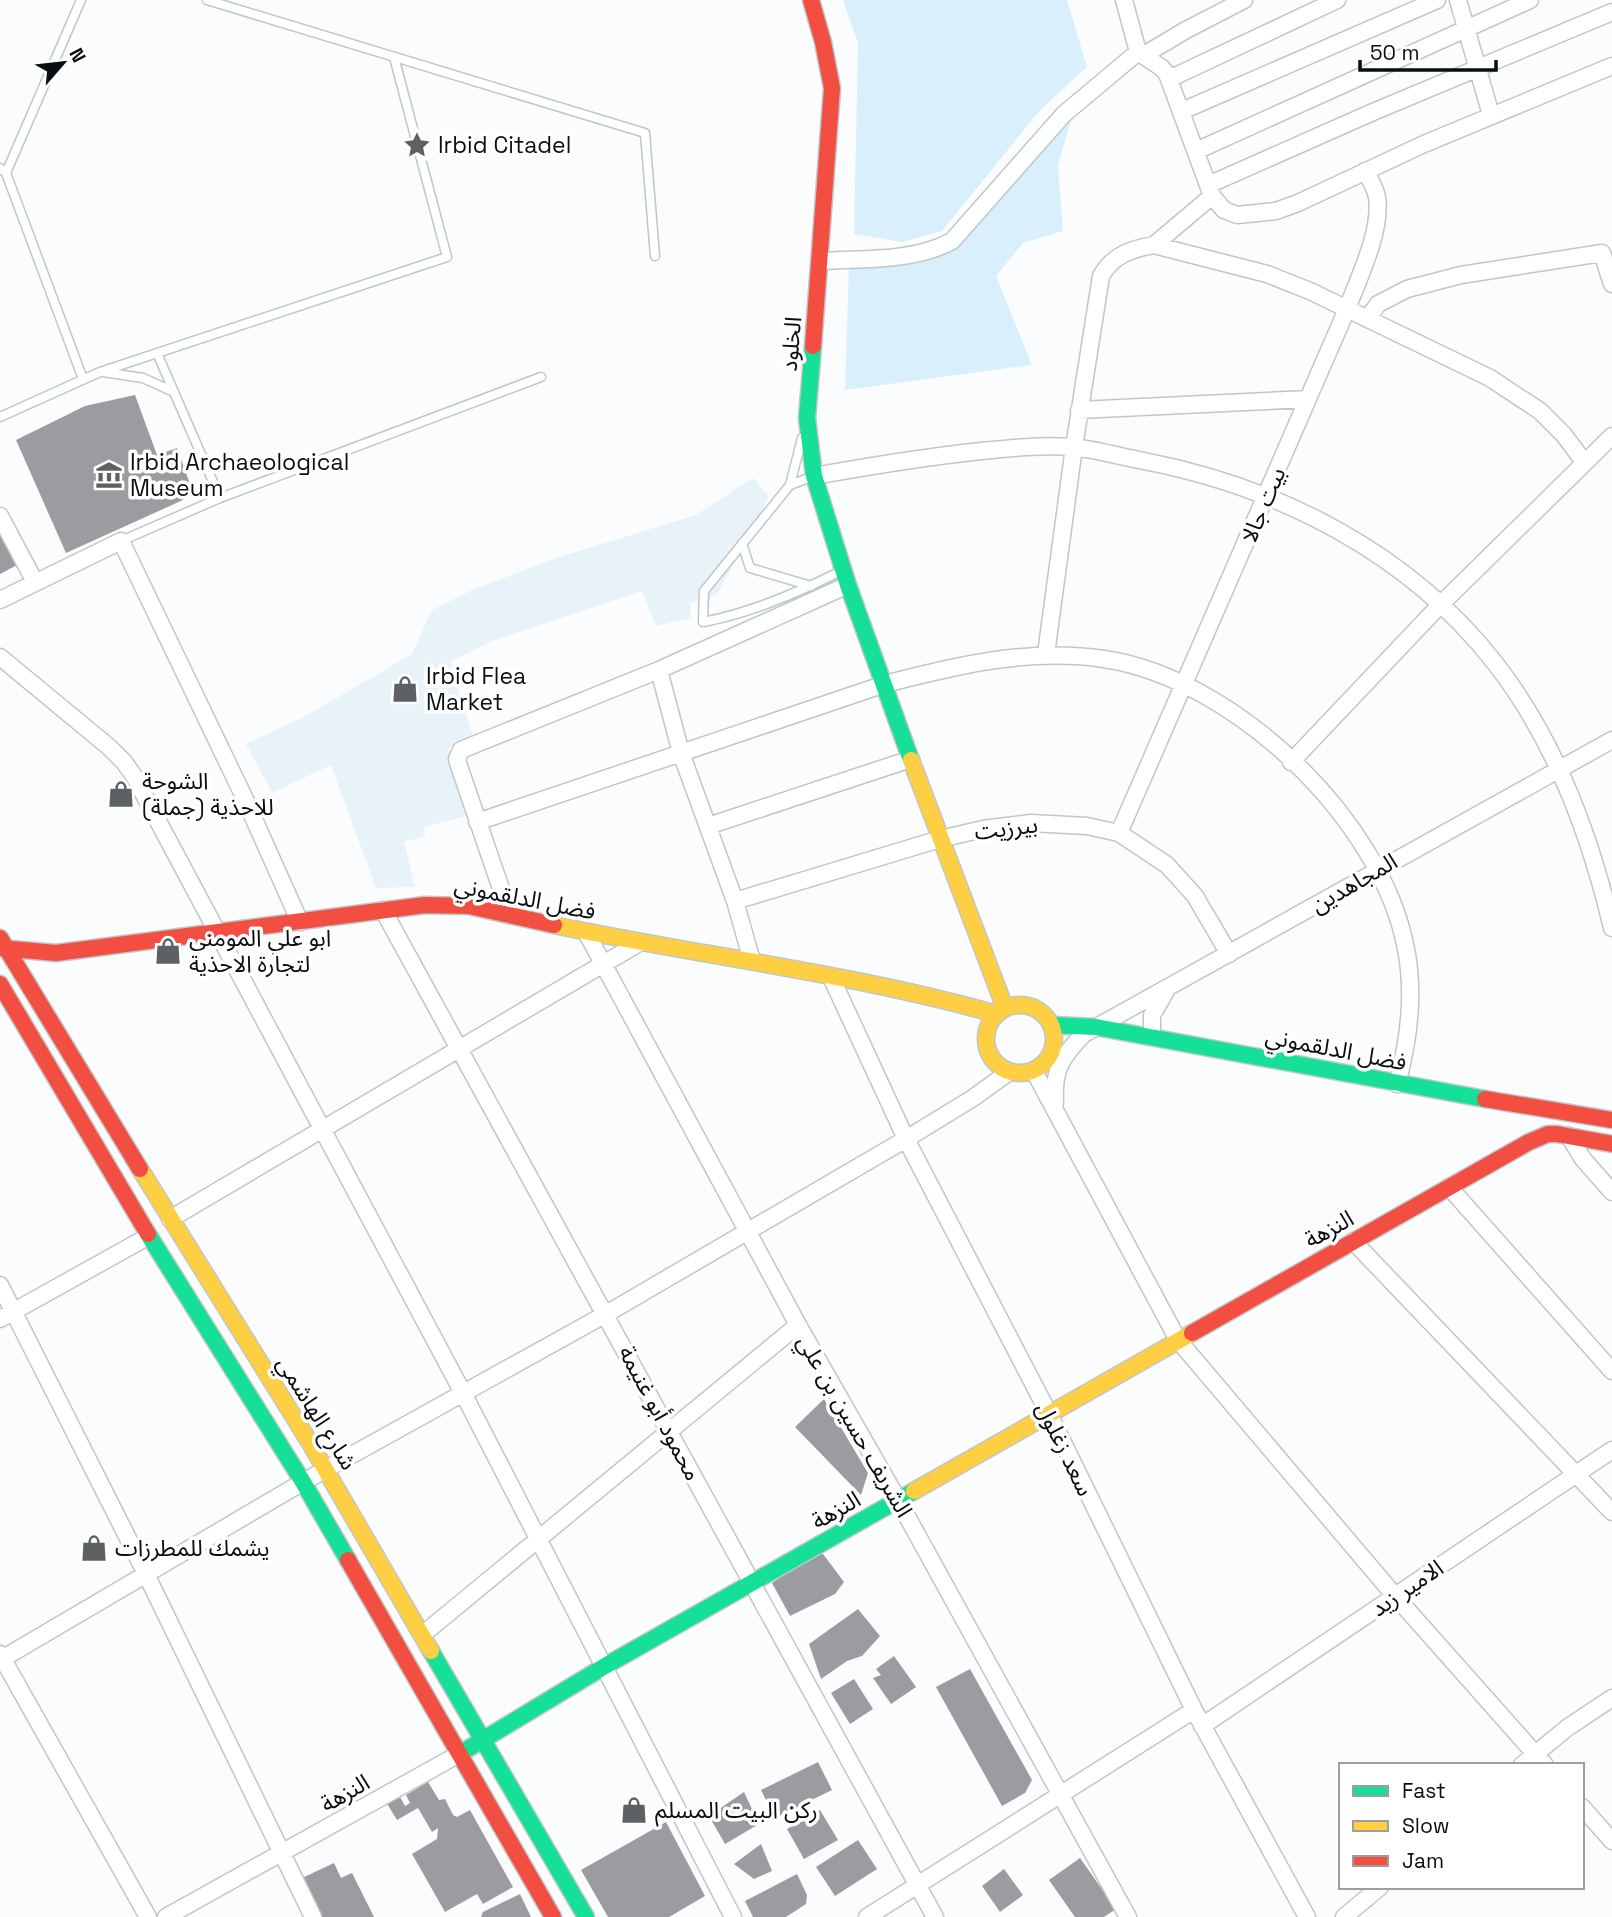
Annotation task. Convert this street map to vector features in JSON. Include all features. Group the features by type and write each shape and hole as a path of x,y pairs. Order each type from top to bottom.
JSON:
{"main road":[{"name":"الخلود","path":"811,0 832,88 821,261 807,418 814,476 846,578 1000,1011"},
{"name":"فضل الدلقموني","path":"4,950 56,953 446,904 469,906 639,943 752,961 1000,1011"},
{"name":"شارع الهاشمي","path":"4,950 326,1469 586,1917"},
{"path":"0,984 149,1236 303,1482 553,1917"},
{"path":"1026,1005 1045,1016 1051,1025 1054,1046 1043,1065 1034,1071 1009,1072 990,1058 985,1035 989,1024 1000,1011 1026,1005"},
{"name":"فضل الدلقموني","path":"1051,1025 1096,1027 1397,1084 1612,1120"},
{"path":"1517,1103 1529,1110 1536,1119 1535,1132 1529,1142"},
{"name":"النزهة","path":"460,1753 605,1666 1529,1142 1548,1134 1612,1144"}],"street":[{"path":"1124,0 1141,54 1162,68 1169,79 1210,191 1224,210 1237,215 1256,214 1298,203 1490,115 1612,66"},
{"path":"821,261 908,255 933,250 951,241 1058,120 1086,94 1141,54 1244,0"},
{"path":"1169,79 1337,0"},
{"path":"1182,111 1437,0"},
{"path":"1458,0 1490,115"},
{"path":"1196,151 1531,0"},
{"path":"1154,245 1210,191 1478,68 1612,12"},
{"name":"بيت جالا","path":"1119,833 1347,309 1373,236 1377,214 1377,196 1366,171"},
{"path":"1046,654 1079,410 1101,276 1108,264 1135,249 1154,245 1267,275 1310,290 1490,378 1529,402 1552,422 1584,462"},
{"path":"1368,318 1378,304 1407,289 1461,275 1607,252 1612,284"},
{"path":"1079,410 1308,399"},
{"path":"1291,761 1440,605 1612,436"},
{"path":"814,476 940,455 1020,447 1074,447 1174,467 1268,495 1365,546 1440,605 1496,664 1527,711 1559,768 1584,827 1612,928"},
{"path":"0,516 35,582"},
{"path":"0,600 121,541 244,797 300,922"},
{"path":"510,915 459,766 457,759 461,750 659,670 846,578"},
{"path":"477,822 885,684 975,662 1046,654 1117,662 1184,684 1240,718 1291,761 1332,802 1377,870 1399,921 1410,975 1409,1031 1397,1084"},
{"path":"0,657 124,762 463,1393 733,1917"},
{"path":"659,670 681,752 735,901 752,961"},
{"name":"المجاهدين","path":"1056,1111 1054,1083 1059,1062 1084,1034 1612,740"},
{"path":"708,826 911,759"},
{"name":"بيرزيت","path":"735,901 940,839 984,829 1031,822 1087,826 1119,833 1151,853 1181,878 1195,896 1229,954"},
{"name":"محمود أبو غنيمة","path":"383,910 934,1917"},
{"name":"الشريف حسين بن علي","path":"586,932 798,1325 898,1500 1128,1917"},
{"path":"170,1219 639,943"},
{"name":"سعد زغلول","path":"831,976 906,1139 1049,1414 1202,1726 1307,1917"},
{"path":"1152,1037 1152,1015 1167,989"},
{"path":"1034,1071 1178,1340 1395,1596 1540,1759 1567,1728 1612,1698"},
{"path":"148,1917 1,1658 303,1482 606,1314 749,1231 974,1098 1009,1072"},
{"path":"1569,1136 1583,1159 1612,1192"},
{"path":"1449,1187 1612,1371"},
{"path":"7,1316 149,1236"},
{"path":"1353,1241 1612,1512"},
{"path":"0,1285 7,1316 146,1574 313,1917"},
{"path":"422,1634 798,1325"},
{"name":"الامير زيد","path":"1202,1726 1612,1450"},
{"path":"867,1917 1194,1710"},
{"name":"النزهة","path":"166,1917 460,1753"},
{"path":"1584,1809 1612,1841"},
{"path":"1344,1917 1378,1889"}],"lane":[{"path":"81,0 3,171 83,379"},
{"path":"207,0 645,133 655,256"},
{"path":"0,417 100,372 447,257 394,57"},
{"path":"157,353 220,498"},
{"path":"100,372 143,378 174,392"},
{"path":"121,541 220,498 541,377"},
{"path":"807,418 790,485 704,591 702,622 736,616 811,586 846,578"},
{"path":"790,485 814,476"},
{"path":"742,543 750,568 811,586"}],"shaded area":[{"path":"843,0 1067,0 1087,67 1040,110 942,231 902,242 854,234 858,43"},
{"path":"1074,109 1058,166 1063,231 1023,243 996,276 1032,365 845,390 849,265 952,241"},
{"name":"Irbid Flea Market","path":"753,478 769,497 717,595 690,603 691,618 656,626 642,591 492,641 450,662 473,737 449,748 466,816 424,827 425,836 404,842 415,887 376,888 331,765 272,793 246,744 304,717 412,654 432,610 470,591 553,559 696,515"}],"building":[{"name":"Irbid Archaeological Museum","path":"135,395 157,455 177,448 194,495 66,553 16,440 85,406"},
{"path":"0,529 19,564 0,574"},
{"path":"824,1399 868,1473 861,1495 795,1427"},
{"path":"820,1550 844,1582 835,1594 790,1616 772,1583"},
{"path":"858,1609 880,1636 862,1656 847,1661 821,1679 809,1644"},
{"path":"894,1656 916,1687 891,1704 873,1678 881,1675 876,1669"},
{"path":"970,1669 1032,1780 1025,1793 1002,1806 936,1687"},
{"path":"854,1679 873,1709 850,1724 831,1693"},
{"path":"818,1762 832,1790 775,1818 761,1790"},
{"path":"428,1782 439,1800 445,1799 453,1815 457,1817 470,1810 513,1887 483,1904 477,1894 445,1912 412,1854 437,1839 438,1828 432,1832 418,1808 397,1820 386,1802 399,1795 405,1806 410,1803 406,1795"},
{"path":"744,1792 759,1824 725,1844 709,1816"},
{"path":"820,1810 838,1840 804,1859 787,1829"},
{"path":"666,1822 705,1896 669,1917 608,1917 581,1870"},
{"path":"858,1840 877,1869 835,1896 816,1867"},
{"path":"761,1844 772,1871 754,1879 734,1864"},
{"path":"1080,1858 1116,1909 1104,1917 1075,1917 1049,1880"},
{"path":"334,1863 341,1878 352,1873 374,1917 321,1917 302,1878"},
{"path":"1004,1869 1023,1895 1000,1912 982,1886"},
{"path":"797,1874 807,1895 806,1904 786,1917 753,1917 745,1901"},
{"path":"520,1894 531,1917 481,1917 483,1912"}],"traffic: fast":[{"path":"813,346 807,418 814,476 848,585 911,760"},
{"path":"1051,1025 1096,1027 1485,1099"},
{"path":"148,1234 303,1482 348,1560"},
{"path":"461,1753 605,1666 914,1491"},
{"path":"431,1651 586,1917"}],"traffic: slow":[{"path":"911,760 1005,1008"},
{"path":"554,925 886,987 996,1014"},
{"path":"1013,1005 1027,1005 1039,1010 1049,1020 1054,1039 1049,1058 1039,1068 1027,1073 1013,1073 1001,1068 991,1058 986,1046 986,1032 991,1020 1001,1010 1013,1005"},
{"path":"140,1169 310,1443 431,1651"},
{"path":"914,1491 1192,1333"}],"traffic: jam":[{"path":"811,0 832,88 813,346"},
{"path":"0,948 56,953 425,905 469,906 554,925"},
{"path":"0,938 140,1169"},
{"path":"0,984 148,1234"},
{"path":"1485,1099 1612,1120"},
{"path":"1192,1333 1529,1142 1548,1134 1557,1134 1612,1144"},
{"path":"348,1560 553,1917"}],"place":[{"name":"Irbid Citadel","path":"417,145"},
{"name":"Irbid Archaeological Museum","path":"109,475"},
{"name":"Irbid Flea Market","path":"405,689"},
{"name":"الشوحة للاحذية (جملة)","path":"121,794"},
{"name":"ابو علي المومني لتجارة الاحذية","path":"168,951"},
{"name":"يشمك للمطرزات","path":"94,1548"},
{"name":"ركن البيت المسلم","path":"634,1810"}]}
